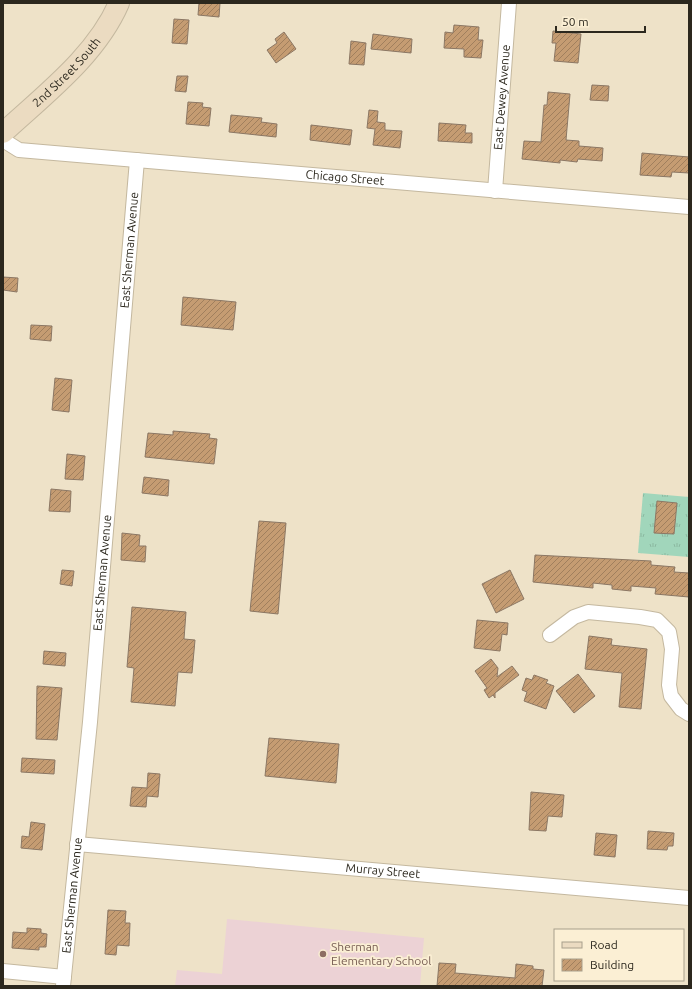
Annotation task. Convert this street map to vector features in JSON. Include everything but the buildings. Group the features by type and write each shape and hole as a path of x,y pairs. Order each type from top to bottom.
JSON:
{"street":[{"name":"2nd Street South","path":"3,133 65,76 96,42 119,3"},
{"name":"East Dewey Avenue","path":"495,191 510,3"},
{"name":"Chicago Street","path":"3,140 19,150 689,207"},
{"name":"East Sherman Avenue","path":"64,982 92,707 137,160"},
{"path":"550,635 574,617 588,612 640,616 657,620 669,632 672,649 669,685 671,696 681,709 689,714"},
{"name":"Murray Street","path":"77,844 689,898"},
{"path":"3,971 64,982"}],"shaded area":[{"name":"Sherman Elementary School","path":"227,919 424,938 420,986 175,986 177,970 222,974"}],"green space":[{"path":"643,493 689,497 689,557 638,553"}],"place":[{"name":"Sherman Elementary School","path":"323,954"}]}
